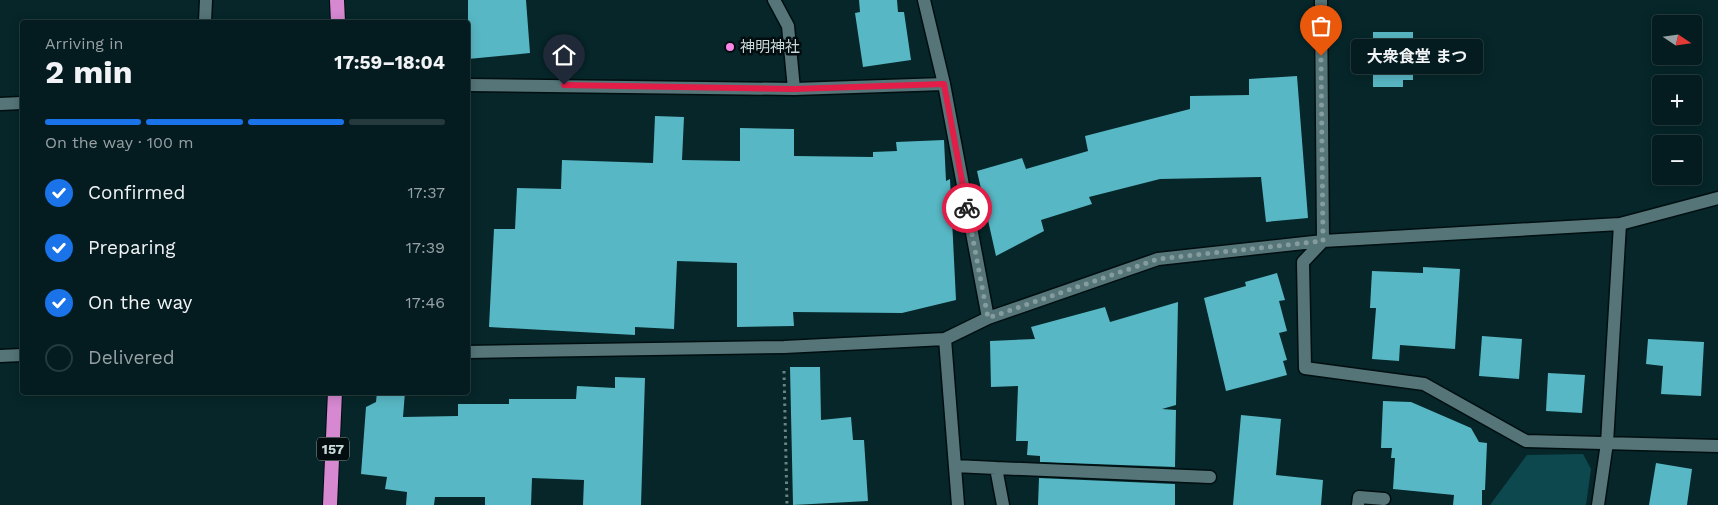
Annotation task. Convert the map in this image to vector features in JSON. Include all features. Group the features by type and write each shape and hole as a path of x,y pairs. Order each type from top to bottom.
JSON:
{"highway":[{"path":"337,0 338,20"},
{"name":"157","path":"330,505 335,395"}],"street":[{"path":"205,20 206,0"},
{"path":"774,0 788,26 794,89"},
{"path":"924,0 944,84 988,318"},
{"path":"1321,0 1323,241 1303,262 1305,368 1424,384 1526,441 1718,446"},
{"path":"470,85 794,89 944,84"},
{"path":"0,104 20,103"},
{"path":"470,352 784,346 945,339 988,318 1158,259 1323,241 1620,224 1718,198"},
{"path":"1598,505 1607,443 1620,224"},
{"path":"945,339 958,505"},
{"path":"0,356 20,355"},
{"path":"954,466 1210,478"},
{"path":"996,468 1003,505"},
{"path":"1358,505 1359,498 1384,499"}],"path":[{"path":"784,346 787,505"}],"shaded area":[{"path":"1583,454 1591,469 1586,505 1490,505 1527,455"}],"building":[{"path":"468,0 526,0 530,53 470,59 470,20 468,20"},
{"path":"859,0 897,0 898,12 904,12 911,60 863,67 855,13 860,12"},
{"path":"1373,32 1413,32 1413,80 1403,80 1403,87 1373,87"},
{"path":"1297,76 1308,218 1266,222 1261,177 1160,179 1089,197 1092,204 1041,220 1044,231 996,256 977,171 1022,158 1026,169 1088,151 1085,136 1190,109 1190,96 1249,95 1249,79"},
{"path":"655,116 684,117 682,160 740,161 740,128 794,129 794,156 873,157 873,152 897,151 896,142 944,140 946,181 950,179 956,300 902,313 793,312 794,326 737,327 737,263 677,261 674,329 635,327 635,335 489,327 494,229 515,229 517,188 561,189 562,160 653,163"},
{"path":"1423,267 1460,269 1455,349 1400,345 1399,361 1372,359 1376,308 1370,308 1372,271 1423,273"},
{"path":"1277,273 1285,300 1279,301 1287,331 1279,333 1287,360 1283,361 1287,375 1226,391 1204,298 1246,286 1245,282"},
{"path":"1178,302 1176,405 1162,409 1176,410 1175,467 1040,462 1040,456 1027,455 1028,441 1016,441 1018,386 991,387 990,341 1035,339 1031,327 1105,307 1110,322"},
{"path":"1482,336 1522,339 1519,379 1479,376"},
{"path":"1648,339 1704,342 1701,396 1661,394 1663,366 1646,364"},
{"path":"790,367 820,367 821,420 851,417 853,440 864,440 868,501 793,505"},
{"path":"1548,373 1585,375 1582,413 1546,411"},
{"path":"615,377 645,378 641,505 583,505 584,480 532,478 531,505 485,505 485,497 435,497 434,505 406,505 407,492 385,489 387,477 361,474 366,407 376,402 377,395 405,395 403,417 458,416 458,404 509,404 509,399 576,399 577,386 615,388"},
{"path":"1383,401 1411,402 1471,428 1479,442 1487,443 1485,490 1482,490 1482,505 1453,505 1454,495 1393,489 1395,458 1391,458 1392,448 1381,448"},
{"path":"1241,415 1281,419 1276,475 1323,480 1321,505 1233,505"},
{"path":"1656,463 1692,469 1687,505 1649,505"},
{"path":"1039,478 1175,484 1175,505 1038,505"}],"way so far":[{"path":"967,208 988,318 1158,259 1323,241 1321,56"}],"place":[{"name":"神明神社","path":"730,47"},
{"name":"大衆食堂 まつ","path":"1321,56"}],"route":[{"path":"564,85 794,89 944,84 967,208"}]}
